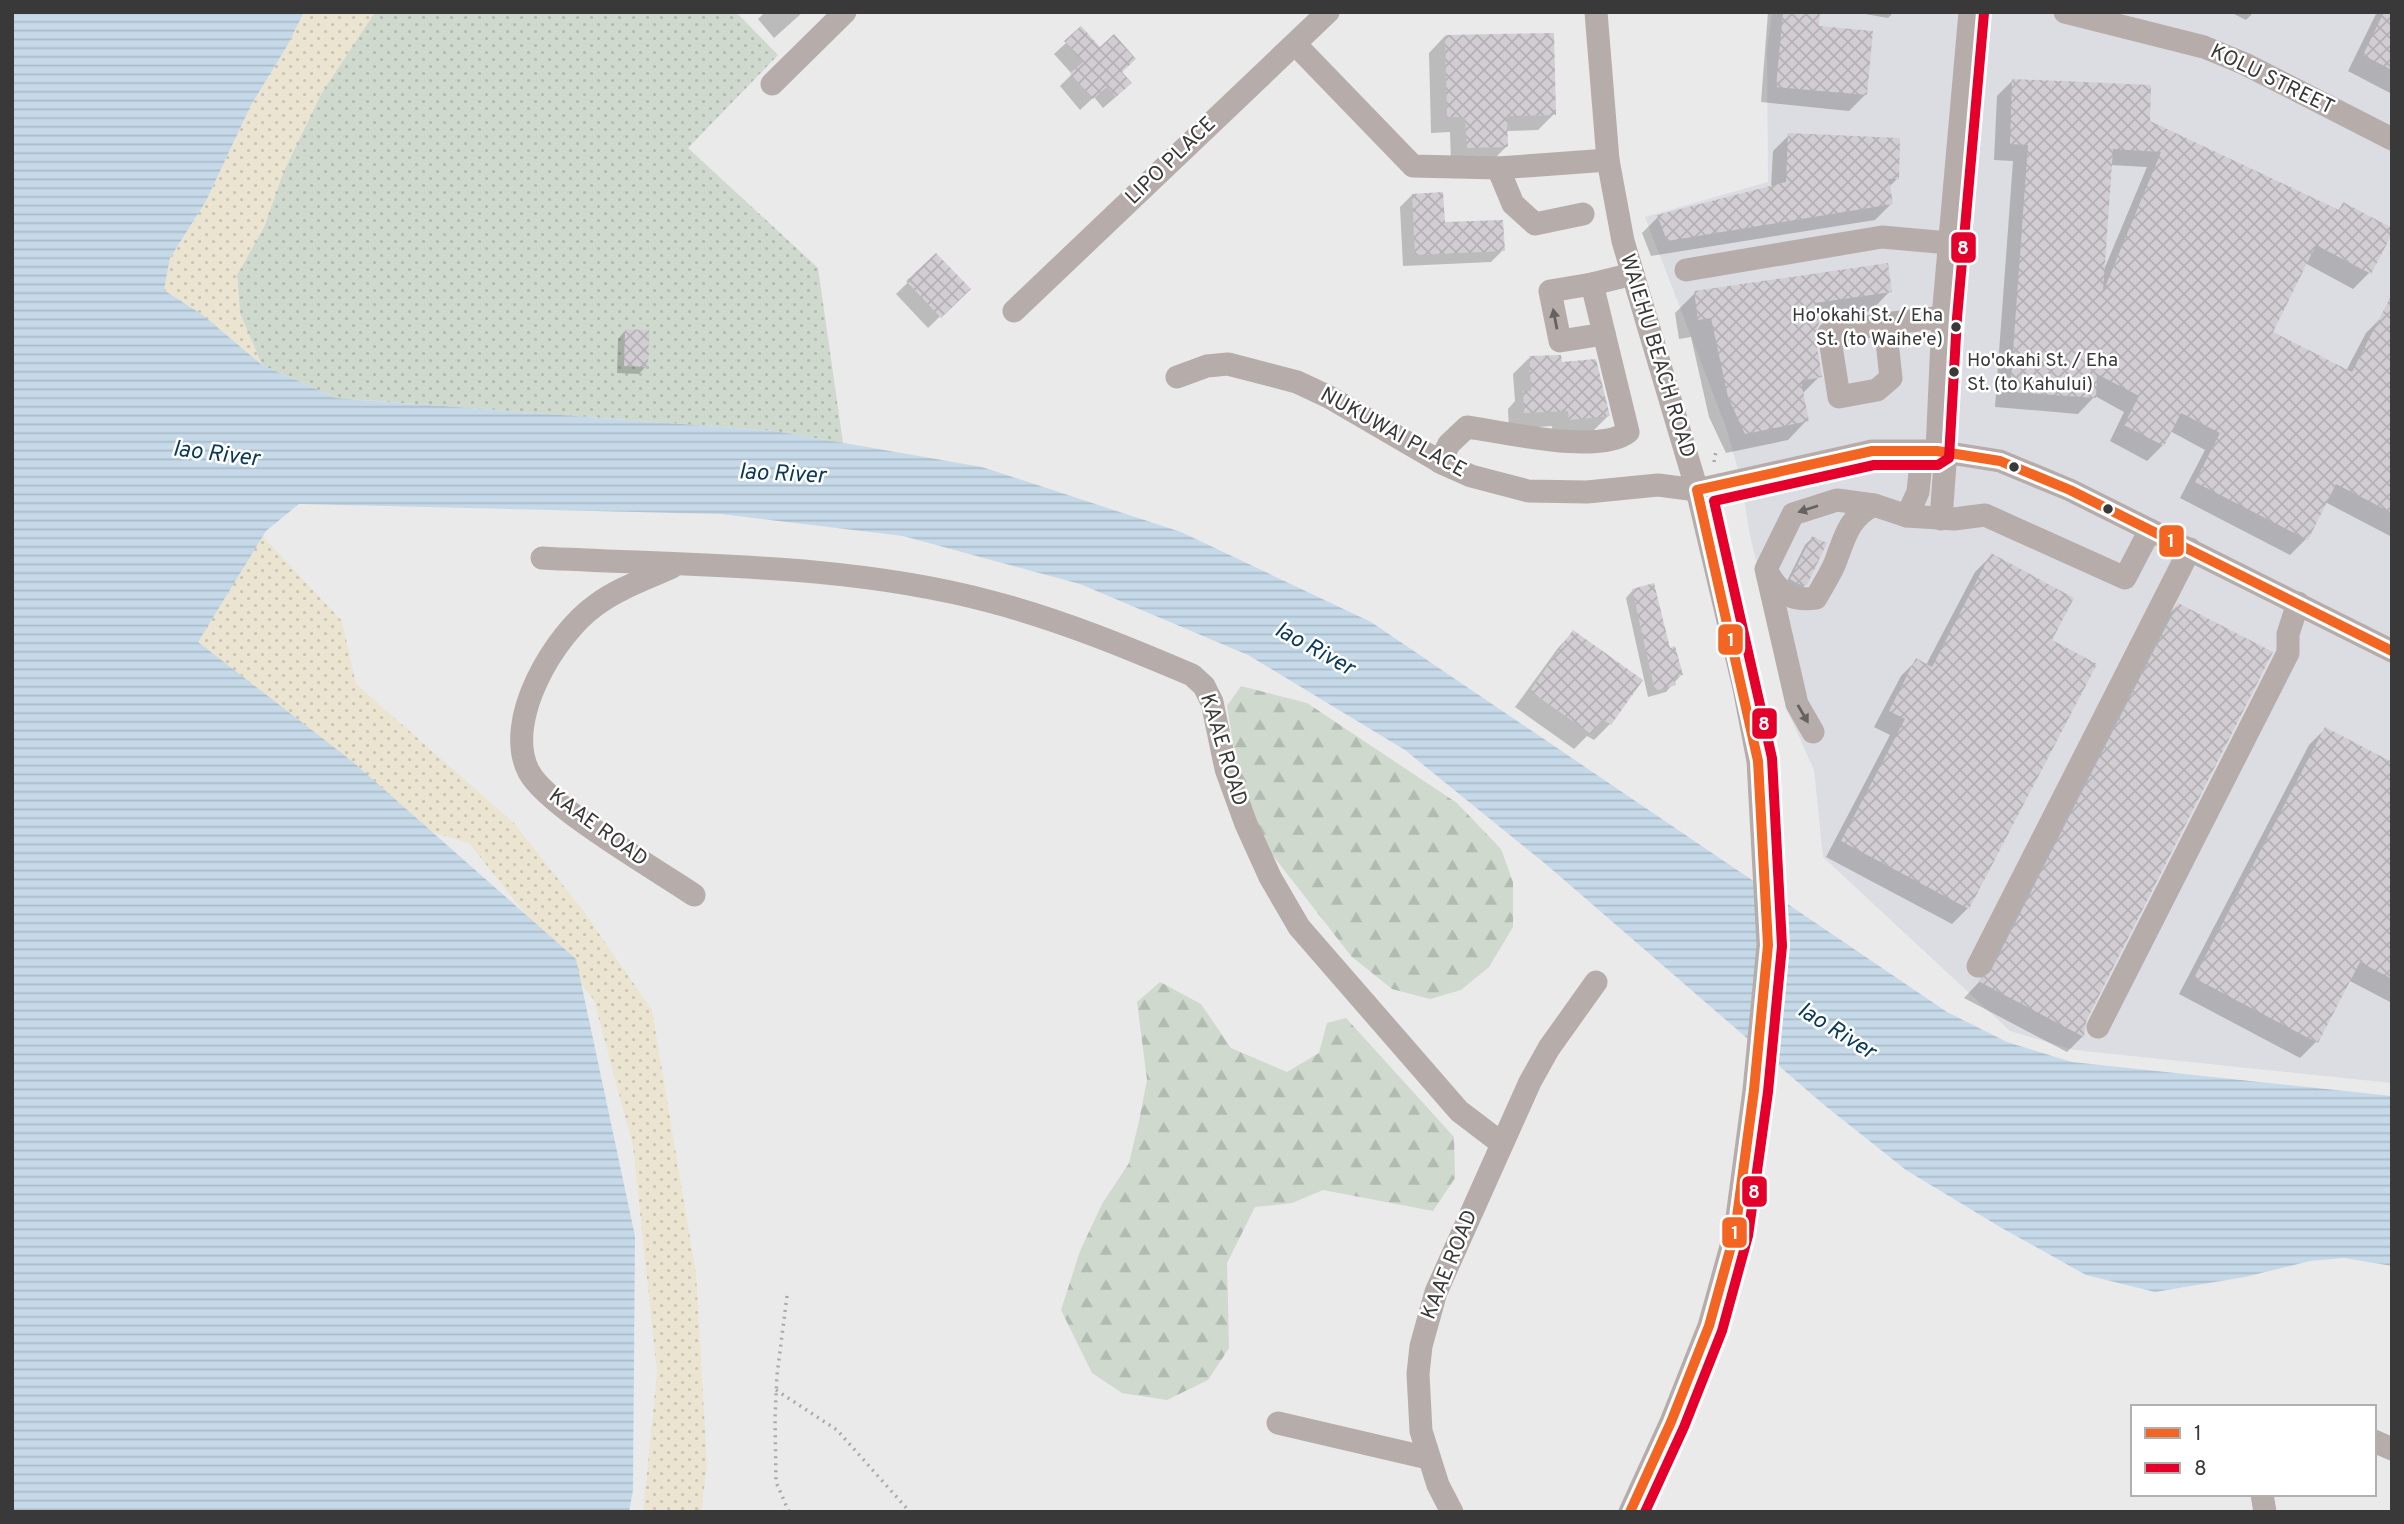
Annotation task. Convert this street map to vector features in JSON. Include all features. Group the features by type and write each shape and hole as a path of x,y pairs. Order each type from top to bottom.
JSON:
{"street":[{"path":"772,84 845,12"},
{"name":"LIPO PLACE","path":"1014,311 1328,12"},
{"name":"WAIEHU BEACH ROAD","path":"1596,12 1608,160 1623,241 1697,490 1744,688 1758,761 1768,945 1754,1090 1735,1233 1709,1326 1671,1422 1630,1512"},
{"path":"1941,519 1945,464 1937,451 1943,317 1970,12"},
{"name":"KOLU STREET","path":"2065,12 2124,18 2204,47 2245,64 2392,139"},
{"path":"1295,44 1413,166 1498,167 1608,160"},
{"path":"1498,167 1513,204 1535,224 1583,214"},
{"path":"1686,270 1882,237 1949,243"},
{"path":"1604,334 1560,341 1550,291 1633,274"},
{"path":"1440,462 1449,443 1467,427 1581,442 1618,439 1628,432 1592,284"},
{"path":"1885,324 1943,317"},
{"name":"NUKUWAI PLACE","path":"1177,377 1207,366 1228,364 1297,382 1329,397 1440,462 1471,477 1528,491 1587,492 1658,485 1697,490"},
{"path":"1697,490 1848,455 1912,449 2000,461 2034,473 2392,651"},
{"path":"1906,516 1919,492 1921,463 1937,451"},
{"path":"1813,732 1797,704 1766,569 1793,514 1837,500 1874,505 1906,516 1941,519 1985,515 2125,578 2150,530"},
{"path":"1766,569 1779,591 1798,600 1816,598 1834,565 1848,524 1860,512 1874,505"},
{"path":"1978,966 2190,549"},
{"name":"KAAE ROAD","path":"542,558 885,581 990,601 1093,633 1192,674 1204,686 1212,702 1226,769 1245,824 1270,877 1299,927 1459,1111 1501,1143"},
{"name":"KAAE ROAD","path":"675,565 611,594 585,613 563,636 540,673 527,709 521,740 528,771 552,799 694,895"},
{"path":"2098,1027 2288,653 2288,634 2298,603"},
{"name":"KAAE ROAD","path":"1452,1512 1428,1458 1418,1403 1421,1346 1427,1319 1501,1143 1549,1048 1596,982"},
{"path":"1278,1423 1428,1458"},
{"path":"2376,1442 2392,1449"}],"path":[{"path":"1714,462 1716,451"},
{"path":"787,1297 776,1390 776,1482 789,1512"},
{"path":"776,1390 836,1430 910,1512"}],"shaded area":[{"path":"1772,12 2392,12 2392,1083 2074,1050 2010,1031 1823,857 1814,770 1786,708 1776,640 1750,536 1741,480 1726,427 1645,217 1768,182 1767,49"}],"green space":[{"path":"375,12 736,12 778,55 688,148 818,268 843,443 775,431 336,398 262,365 240,314 237,275 264,227 283,173 321,94"},
{"path":"1241,686 1307,703 1457,803 1501,849 1513,882 1513,927 1489,967 1461,990 1430,999 1392,989 1351,956 1271,853 1242,798 1227,706"},
{"path":"1160,982 1201,1004 1231,1048 1287,1072 1319,1053 1327,1023 1346,1018 1454,1137 1455,1178 1433,1211 1323,1190 1292,1203 1255,1207 1227,1263 1229,1348 1208,1380 1167,1400 1122,1393 1092,1373 1061,1310 1080,1251 1102,1204 1129,1163 1147,1080 1137,1002"}],"sand":[{"path":"304,12 375,12 321,94 283,173 264,227 237,275 240,314 262,365 204,316 164,290 170,258 206,201 251,105"},
{"path":"124,433 224,469 267,541 342,621 356,684 514,823 584,912 652,1010 696,1274 707,1465 701,1512 643,1512 657,1372 633,1146 594,1000 469,843 352,808 182,810"}],"water":[{"name":"Iao River","path":"12,12 304,12 251,105 206,201 170,258 164,290 204,316 262,365 336,398 775,431 982,467 1181,532 1371,622 1947,1012 2007,1042 2072,1062 2392,1096 2392,1266 2344,1258 2310,1261 2245,1277 2155,1292 2086,1275 1906,1170 1823,1104 1548,866 1405,750 1248,655 1080,584 903,536 721,514 299,504 266,531 198,642 353,762 576,959 635,1236 633,1490 629,1512 12,1512"}],"building":[{"path":"1783,12 1820,12 1819,26 1873,31 1867,95 1776,87"},
{"path":"2384,12 2392,12 2392,70 2363,55"},
{"path":"1081,26 1100,47 1114,34 1136,59 1122,72 1132,83 1116,97 1107,87 1093,99 1070,73 1083,62 1064,41"},
{"path":"1554,33 1556,115 1507,116 1508,147 1467,148 1465,117 1447,117 1445,35"},
{"path":"2012,79 2151,85 2150,121 2339,210 2343,202 2392,228 2392,234 2371,274 2316,245 2273,332 2352,372 2392,294 2392,513 2336,484 2308,540 2195,482 2220,433 2181,413 2164,446 2124,425 2139,396 2097,374 2096,398 2010,392 2028,145 2010,144","holes":["2113,149 2161,152 2103,292"]},
{"path":"1788,133 1900,138 1899,179 1889,179 1893,204 1667,241 1657,215 1786,182"},
{"path":"1443,192 1445,222 1503,220 1505,251 1415,255 1412,194"},
{"path":"936,253 971,289 941,318 906,281"},
{"path":"1888,263 1892,292 1815,303 1819,323 1815,335 1822,377 1801,381 1809,421 1745,434 1728,397 1711,318 1698,320 1694,291"},
{"path":"625,329 649,330 648,367 624,366"},
{"path":"1561,355 1562,362 1596,359 1610,416 1569,420 1568,411 1524,413 1523,391 1531,391 1529,356"},
{"path":"1812,536 1827,543 1807,585 1798,584 1790,579"},
{"path":"1991,553 2074,598 2052,640 2097,664 1969,909 1841,841 1905,719 1889,711 1916,658 1932,667"},
{"path":"1654,583 1670,648 1675,646 1683,675 1674,678 1676,685 1655,691 1632,589"},
{"path":"2178,603 2273,652 2086,1021 2084,1037 1978,981 1990,972"},
{"path":"1573,630 1643,680 1611,725 1602,719 1591,734 1530,691"},
{"path":"2325,727 2392,762 2392,979 2360,962 2318,1043 2194,978"}],"transit line":[{"name":"8","path":"1645,1512 1684,1427 1722,1331 1748,1236 1768,1092 1782,946 1772,758 1714,501 1874,465 1938,465 1949,458 1957,318 1984,13"},
{"name":"1","path":"1630,1512 1671,1422 1709,1326 1735,1232 1754,1090 1768,945 1758,761 1697,490 1872,451 1937,451 2000,461 2070,490 2392,651"}],"place":[{"name":"Ho'okahi St. / Eha St. (to Waihe'e)","path":"1956,327"},
{"name":"Ho'okahi St. / Eha St. (to Kahului)","path":"1954,372"}]}
